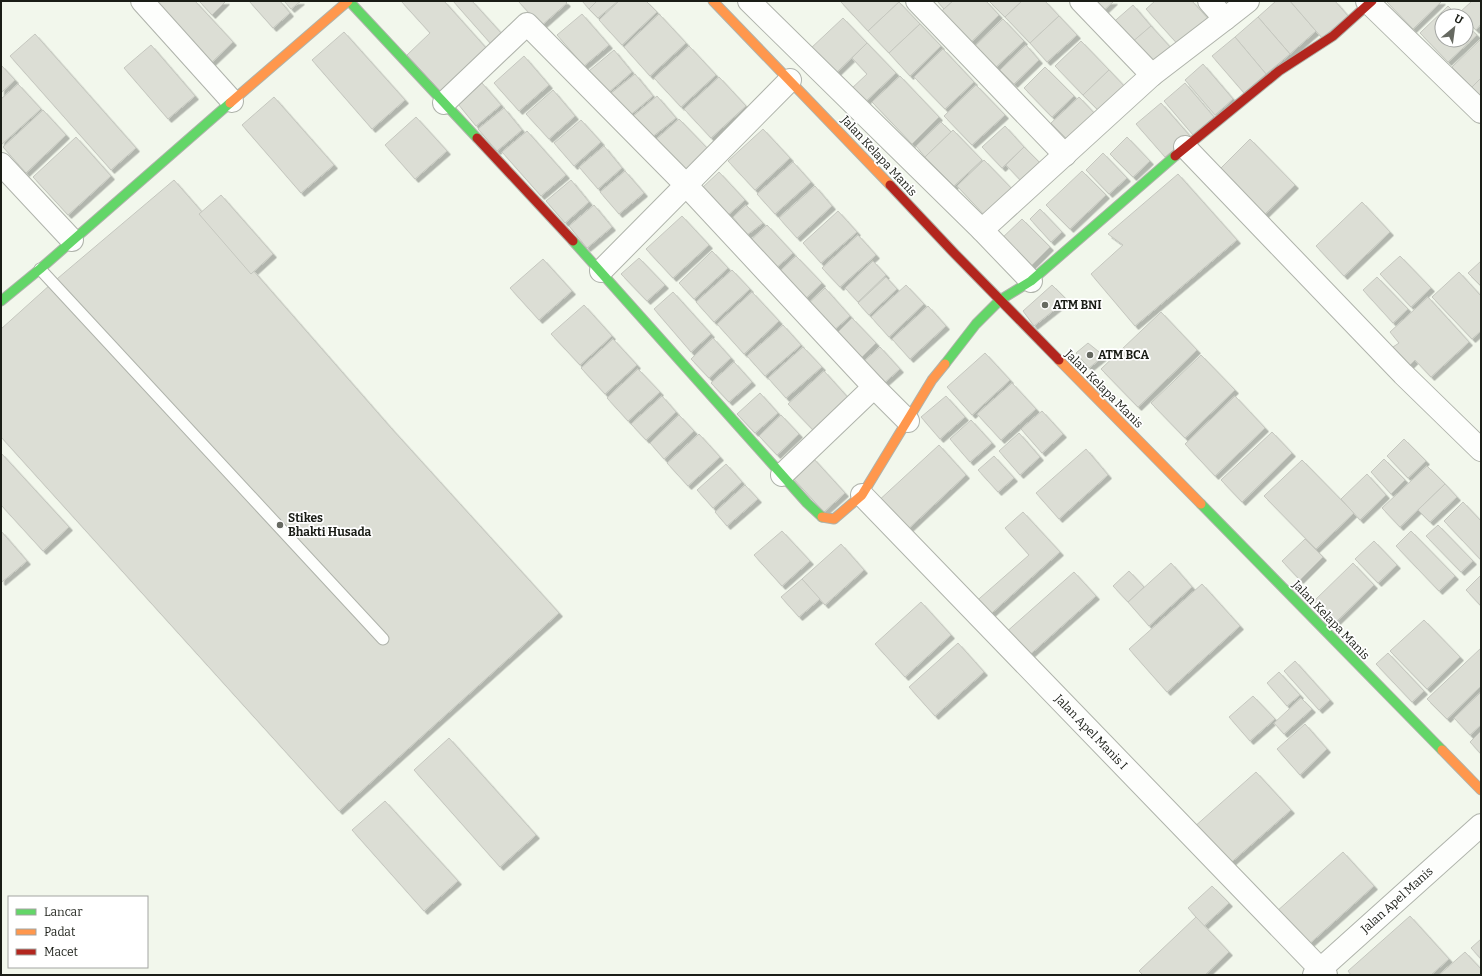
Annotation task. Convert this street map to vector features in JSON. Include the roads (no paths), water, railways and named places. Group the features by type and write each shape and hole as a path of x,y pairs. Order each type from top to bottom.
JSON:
{"street":[{"path":"142,1 232,101"},
{"path":"1,301 40,269 349,1 601,271 812,508 822,517 834,519 862,495 908,422 932,380 976,324 1000,300 1031,281 1185,147 1280,71 1333,36 1370,2 1481,112"},
{"name":"Jalan Kelapa Manis","path":"713,1 1000,300 1259,562 1481,790"},
{"path":"750,1 982,230 1031,281"},
{"path":"917,1 1065,155"},
{"path":"1081,1 1152,75"},
{"path":"1209,1 1225,19"},
{"path":"982,230 1152,75 1248,1"},
{"path":"444,102 527,24 686,185 908,422"},
{"path":"601,271 790,80"},
{"path":"1185,147 1403,374 1481,450"},
{"path":"1,164 72,240"},
{"path":"782,475 874,387"},
{"name":"Jalan Apel Manis I","path":"862,495 1320,973"},
{"name":"Jalan Apel Manis","path":"1320,973 1481,825"}],"lane":[{"path":"40,269 383,639"}],"place":[{"name":"ATM BNI","path":"1045,305"},
{"name":"ATM BCA","path":"1090,355"},
{"name":"Stikes Bhakti Husada","path":"280,525"}]}
